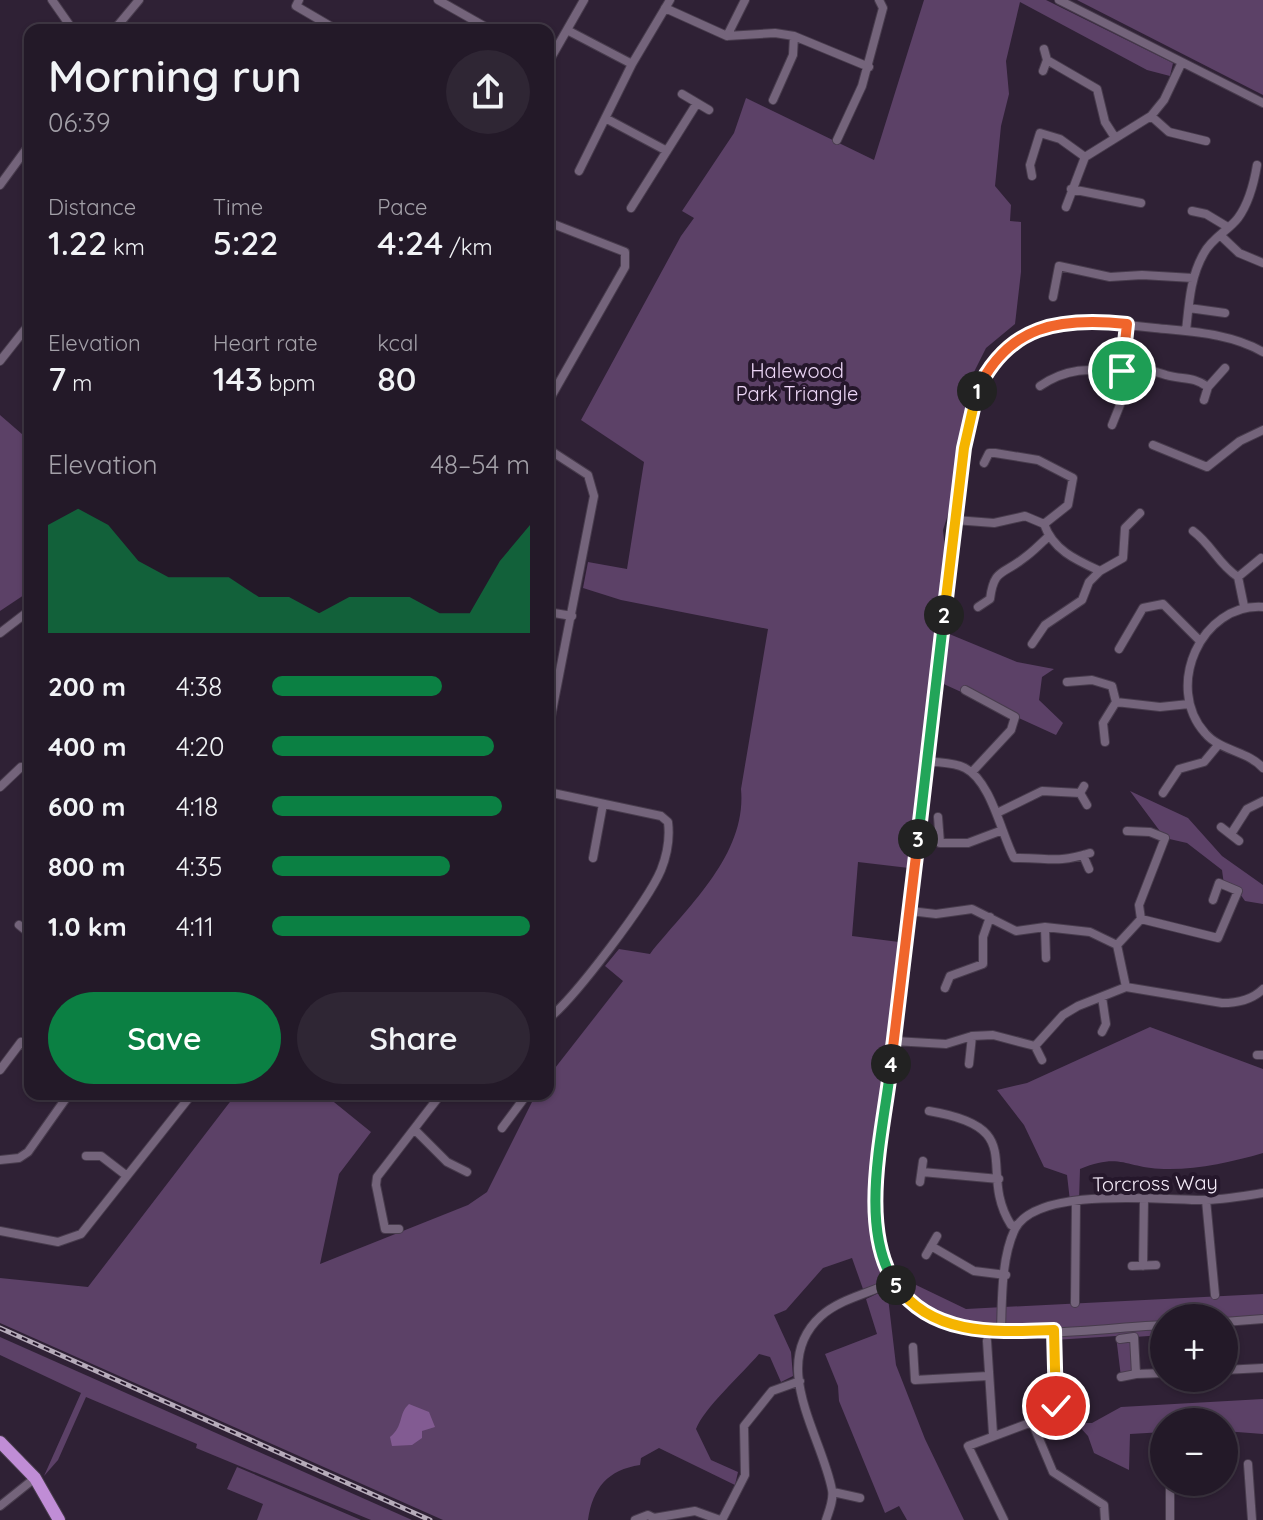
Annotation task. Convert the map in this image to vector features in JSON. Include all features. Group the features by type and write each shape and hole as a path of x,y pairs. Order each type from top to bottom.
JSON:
{"highway":[{"path":"0,1442 35,1478 59,1520"}],"street":[{"path":"52,0 69,24"},
{"path":"119,24 139,0"},
{"path":"299,0 296,6 327,24"},
{"path":"438,0 480,24"},
{"path":"554,53 584,0"},
{"path":"727,36 745,0"},
{"path":"837,140 869,67 883,8 879,0"},
{"path":"1059,0 1263,103"},
{"path":"579,171 632,64 667,4 727,36 775,33 794,36 869,67"},
{"path":"567,30 632,64"},
{"path":"773,100 793,55 794,36"},
{"path":"1043,71 1047,60 1044,49"},
{"path":"1047,60 1097,89 1105,122 1114,136"},
{"path":"1066,207 1085,157 1114,136 1151,116 1164,100 1182,62"},
{"path":"682,94 709,110"},
{"path":"631,208 697,103"},
{"path":"1151,116 1169,132 1206,141"},
{"path":"607,119 667,151"},
{"path":"1032,176 1030,165 1037,130 1060,139 1085,157"},
{"path":"0,185 24,155"},
{"path":"1186,331 1193,278 1206,249 1226,226 1237,220 1253,187 1257,165"},
{"path":"1253,187 1263,189"},
{"path":"1071,189 1141,203"},
{"path":"1192,211 1206,214 1226,226"},
{"path":"554,224 625,252 625,267 554,391"},
{"path":"1220,235 1239,253 1263,263"},
{"path":"1053,297 1057,262 1110,277 1193,278"},
{"path":"1189,308 1225,313"},
{"path":"1150,1326 1001,1332 943,1322 918,1308 893,1281 882,1260 876,1224 877,1189 894,1041 955,520 972,407 983,379 998,356 1021,338 1045,327 1082,321 1231,338 1263,352"},
{"path":"1112,425 1120,405 1127,324"},
{"path":"0,361 24,331"},
{"path":"1040,386 1058,374 1078,368 1141,364 1163,375 1196,378 1208,387"},
{"path":"1204,400 1208,387 1225,368"},
{"path":"1153,445 1207,467 1240,441 1263,432"},
{"path":"984,463 988,449 1038,460 1073,478 1068,505 1044,524"},
{"path":"554,453 588,475 593,483 594,496 554,703"},
{"path":"1032,644 1045,625 1082,600 1089,582 1100,571 1123,558 1125,528 1140,513"},
{"path":"955,520 994,523 1025,516 1044,524"},
{"path":"1044,524 1048,537 1068,556 1100,571"},
{"path":"1193,531 1212,545 1222,566 1238,577 1244,606"},
{"path":"978,607 990,599 992,582 1002,570 1022,561 1048,537"},
{"path":"1238,577 1261,558"},
{"path":"1119,649 1143,608 1163,604 1199,640"},
{"path":"1263,607 1244,606 1216,621 1199,640 1191,658 1189,704 1204,733 1263,766"},
{"path":"554,613 572,616"},
{"path":"0,633 24,615"},
{"path":"1067,682 1092,680 1112,686 1116,702 1103,723 1105,742"},
{"path":"965,690 1015,717 1011,730 972,772"},
{"path":"1116,702 1160,707 1189,704"},
{"path":"1163,793 1179,769 1204,762 1219,744"},
{"path":"927,761 957,765 972,772 997,813 1000,831 1014,858 1038,857 1062,863 1086,854 1089,869"},
{"path":"0,787 21,767 24,768"},
{"path":"997,813 1042,791 1082,790 1087,805"},
{"path":"554,793 661,816 668,822 670,837 661,871 646,896 609,948 554,1012"},
{"path":"1231,834 1247,809 1263,801"},
{"path":"593,858 603,804"},
{"path":"938,817 937,847 968,843 1000,831"},
{"path":"1221,827 1239,841"},
{"path":"1127,831 1150,832 1165,838 1139,905 1141,919"},
{"path":"1141,919 1218,938 1238,891 1219,883 1213,900"},
{"path":"910,911 936,914 972,909 1016,931 1045,927 1090,932 1117,945"},
{"path":"945,988 950,976 983,964 983,937 990,917"},
{"path":"1117,945 1141,919"},
{"path":"19,925 24,929"},
{"path":"1045,927 1046,958"},
{"path":"1117,945 1126,987"},
{"path":"1035,1046 1063,1015 1126,987 1222,1003 1236,1003 1256,996 1263,989"},
{"path":"1102,997 1106,1024 1102,1032"},
{"path":"894,1041 946,1044 972,1036 993,1035 1035,1046 1042,1060"},
{"path":"969,1064 972,1036"},
{"path":"0,1070 21,1042 24,1044"},
{"path":"0,1160 10,1160 28,1152 65,1100"},
{"path":"0,1231 58,1242 81,1234 187,1100"},
{"path":"378,1237 384,1227 377,1177 436,1100"},
{"path":"502,1128 523,1100"},
{"path":"929,1111 962,1117 980,1128 993,1145 1003,1212 1011,1225 1016,1226 1006,1275 1001,1332"},
{"path":"414,1129 447,1162 467,1172"},
{"path":"86,1156 101,1156 127,1176"},
{"path":"923,1161 921,1177 999,1179"},
{"name":"Torcross Way","path":"1016,1226 1040,1209 1076,1201 1206,1200 1263,1193"},
{"path":"1143,1266 1144,1199"},
{"path":"1206,1200 1215,1295"},
{"path":"1075,1303 1076,1201"},
{"path":"384,1227 399,1229"},
{"path":"926,1255 937,1236"},
{"path":"931,1246 974,1271 1006,1275"},
{"path":"1132,1266 1156,1265"},
{"path":"826,1520 833,1492 814,1441 796,1365 803,1338 820,1317 834,1307 893,1281"},
{"path":"1238,1321 1263,1319"},
{"path":"1004,1520 968,1446 993,1434 1032,1422 1056,1406 1054,1330"},
{"path":"1120,1339 1134,1337 1136,1374"},
{"path":"987,1341 993,1434"},
{"path":"913,1347 915,1380 988,1376"},
{"path":"1238,1369 1263,1368"},
{"path":"1121,1377 1150,1374"},
{"path":"635,1520 648,1515 654,1518 695,1511 721,1520 745,1475 744,1426 772,1391 800,1381"},
{"path":"1032,1422 1053,1472 1104,1505 1105,1520"},
{"path":"1248,1464 1252,1520"},
{"path":"0,1506 35,1478"},
{"path":"833,1492 860,1498"},
{"path":"1170,1496 1170,1520"}],"green space":[{"name":"Halewood Park Triangle","path":"924,0 1046,0 1173,63 1170,76 1147,70 1020,2 1006,61 1009,94 1001,126 995,186 1011,205 1010,221 1021,222 1021,272 1015,324 986,348 970,380 952,502 943,530 946,560 909,868 858,862 852,936 899,942 872,1205 871,1242 889,1280 863,1289 852,1258 823,1268 786,1310 774,1315 791,1352 793,1376 781,1382 770,1357 759,1354 715,1401 696,1429 711,1460 738,1472 735,1485 659,1448 641,1458 640,1465 619,1471 604,1482 594,1498 588,1520 443,1520 0,1323 0,1278 88,1287 231,1100 331,1100 371,1132 339,1174 320,1264 468,1205 487,1192 533,1100 554,1100 554,1069 623,981 605,966 619,949 650,954 697,898 725,858 735,836 740,813 741,789 768,629 621,600 583,588 588,562 627,569 644,462 581,420 681,236 694,218 682,211 734,133 746,98 874,160"},
{"path":"1077,0 1263,0 1263,95"},
{"path":"0,415 24,436 24,595 0,611"},
{"path":"942,631 1017,662 1054,669 1042,677 1039,700 1063,723 1056,735 937,681"},
{"path":"1130,791 1188,818 1222,856 1263,885 1263,904 1245,901 1238,891 1224,885 1222,870 1187,843 1165,838"},
{"path":"1150,1027 1263,1069 1263,1153 1189,1168 1151,1168 1114,1161 1094,1164 1080,1169 1079,1201 1070,1201 1067,1175 1044,1167 1024,1125 997,1090 1027,1083"},
{"path":"887,1271 966,1309 1263,1294 1263,1319 1238,1319 1238,1304 1150,1304 1150,1336 1134,1337 1136,1374 1121,1377 1116,1336 1054,1340 1054,1330 957,1326 918,1308"},
{"path":"887,1289 896,1365 925,1439 964,1520 907,1520 899,1506 885,1513 839,1401 838,1386 825,1354 877,1334 866,1299"},
{"path":"0,1337 412,1520 371,1520 196,1448 197,1444 86,1397 58,1460 44,1476 81,1393 0,1355"},
{"path":"1263,1399 1263,1434 1238,1432 1238,1408 1150,1408 1150,1433 1130,1434 1129,1470 1094,1453 1088,1436 1076,1423 1092,1423 1121,1407"},
{"path":"237,1467 361,1520 257,1520 263,1504 227,1489"}],"shaded area":[{"path":"409,1404 429,1412 435,1427 422,1431 422,1438 412,1445 392,1446 390,1437"}],"railway":[{"path":"0,1328 430,1520"}],"route":[{"path":"1056,1406 1054,1330 1001,1332 957,1326 930,1316 899,1290 882,1260 876,1224 877,1189 964,448 972,407 983,379 998,356 1021,338 1045,327 1082,321 1127,324 1122,371"}]}
